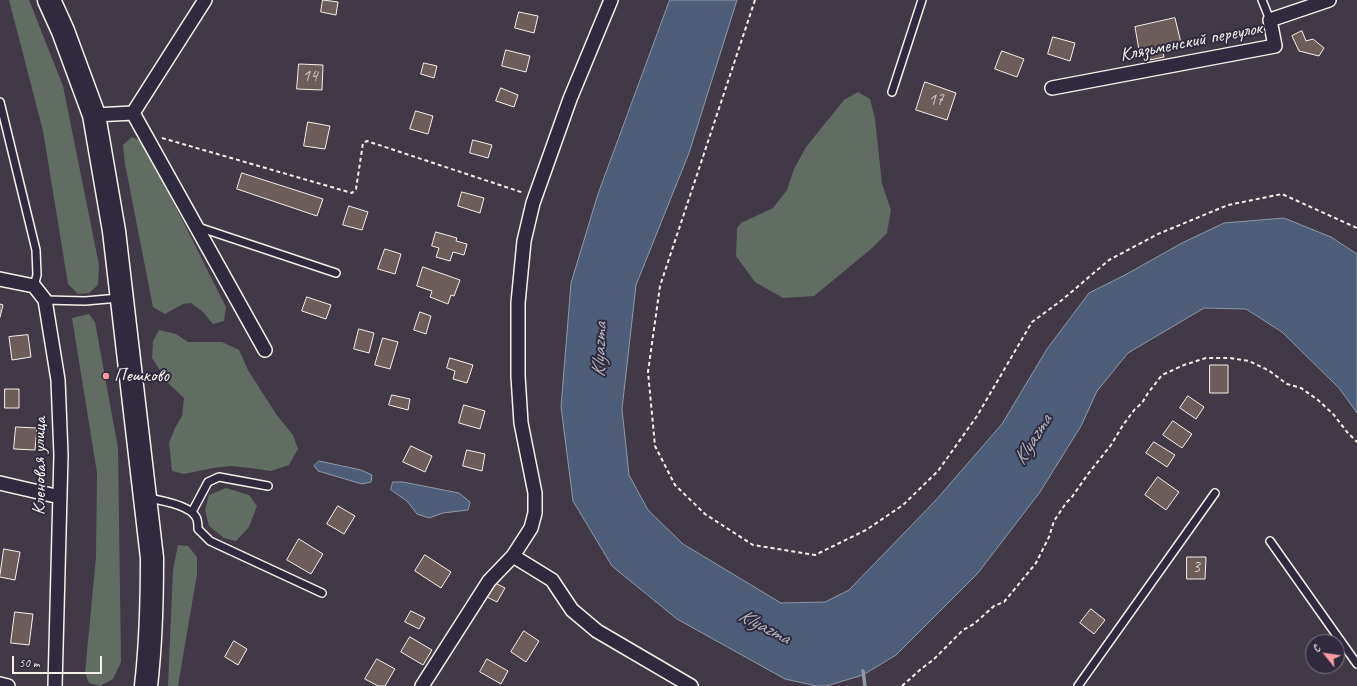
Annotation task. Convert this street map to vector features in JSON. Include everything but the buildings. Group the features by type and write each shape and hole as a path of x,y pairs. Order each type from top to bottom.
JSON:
{"highway":[{"path":"49,0 63,31 94,115 114,231 152,558 152,609 146,686"}],"street":[{"path":"133,113 205,0"},
{"path":"422,686 489,581 513,556 531,528 535,513 535,493 521,423 517,340 518,303 524,241 536,197 570,99 611,0"},
{"name":"Клязьменский переулок","path":"1052,88 1275,46 1270,20 1329,0"},
{"path":"94,115 133,113"},
{"path":"133,113 265,350"},
{"path":"0,279 34,286"},
{"name":"Кленовая улица","path":"34,286 45,300 58,380 61,455 55,686"},
{"path":"0,483 60,497"},
{"path":"513,556 552,580 572,610 597,631 690,686"},
{"path":"0,684 8,686"}],"lane":[{"path":"892,92 922,0"},
{"path":"1262,0 1270,20"},
{"path":"0,102 36,250 37,276 34,286"},
{"path":"196,226 336,273"},
{"path":"45,300 85,301 122,297"},
{"path":"192,512 208,482 219,476 268,486"},
{"path":"1078,686 1215,493"},
{"path":"145,497 171,503 192,512 197,518 198,529 210,541 322,593"},
{"path":"1270,541 1357,664"}],"path":[{"path":"755,0 660,286 648,372 655,446 675,485 705,514 753,545 815,555 866,530 903,505 938,471 977,416 1032,322 1062,300 1109,260 1158,234 1228,205 1282,194 1357,228"},
{"path":"145,134 352,193 356,189 363,143 367,141 536,197"},
{"path":"902,686 933,660 964,630 974,624 994,606 1004,602 1036,563 1050,537 1054,521 1066,503 1103,456 1123,425 1135,409 1142,403 1162,375 1184,365 1206,358 1230,358 1249,361 1268,370 1287,384 1301,388 1318,400 1334,415 1357,442"}],"green space":[{"path":"9,0 29,0 63,86 99,265 98,285 89,293 78,294 68,284 43,131"},
{"path":"858,92 870,99 875,119 882,184 891,210 887,233 871,249 814,296 783,298 755,282 736,256 737,228 741,223 773,208 787,190 794,169 806,147 844,100"},
{"path":"132,137 143,142 226,307 224,321 213,324 203,312 191,303 183,304 165,314 153,307 125,164 123,145"},
{"path":"89,314 95,322 118,448 121,662 113,679 100,686 89,683 85,673 96,557 97,473 72,318"},
{"path":"159,330 176,334 188,342 222,342 239,350 248,370 276,414 293,435 298,449 289,465 271,471 231,466 184,474 172,471 169,443 182,416 184,398 169,384 152,358 153,341"},
{"path":"226,488 249,495 257,506 249,527 236,541 224,538 209,526 205,510 209,495"},
{"path":"178,545 188,546 197,557 197,574 178,686 168,686 173,570"}],"water":[{"name":"Klyazma","path":"670,0 737,0 689,153 636,285 622,409 629,475 648,510 683,544 781,603 825,602 849,590 936,500 1002,424 1047,349 1089,293 1182,243 1224,223 1284,218 1331,237 1357,254 1357,413 1339,388 1282,332 1246,309 1204,308 1128,353 1097,391 1081,426 1040,492 978,573 896,655 863,675 826,686 817,686 785,679 677,619 612,566 573,501 561,407 571,283 598,194"},
{"path":"319,461 361,470 372,475 371,482 362,484 318,471 314,466"},
{"path":"393,482 403,482 459,493 470,502 468,510 443,513 429,518 417,514 407,501 391,490"}],"waterway":[{"path":"863,671 865,686"}],"place":[{"name":"Пешково","path":"106,376"}]}
